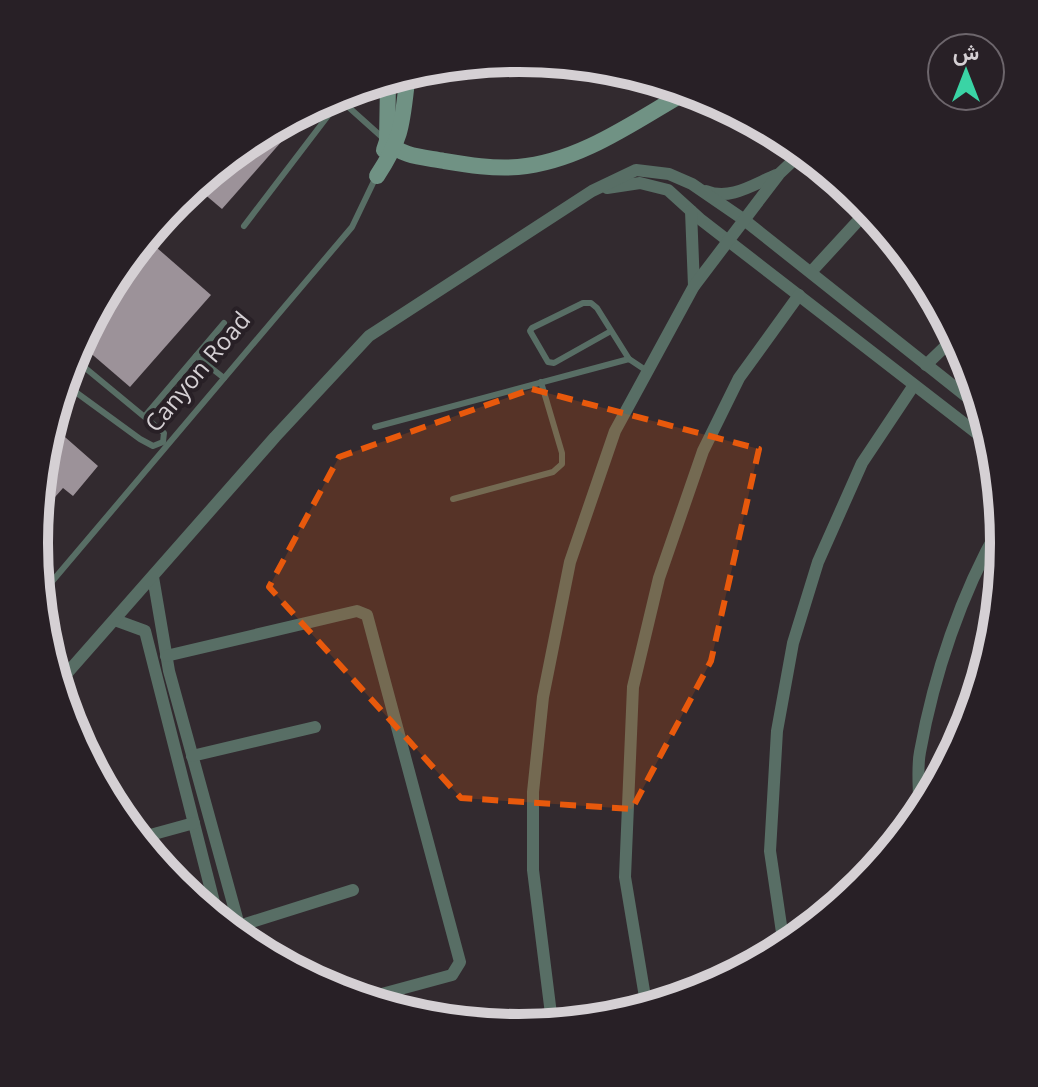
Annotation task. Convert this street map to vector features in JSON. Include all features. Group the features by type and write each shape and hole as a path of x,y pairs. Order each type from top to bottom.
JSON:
{"main road":[{"name":"Canyon Road","path":"377,176 402,127 406,87"},
{"name":"Canyon Road","path":"388,91 391,145"},
{"path":"391,145 408,155 476,166 519,167 562,157 610,136 674,99"}],"street":[{"path":"551,1013 533,870 533,792 543,697 570,562 615,431 694,286 743,219 793,161"},
{"path":"67,674 286,425 369,336 592,191 636,170 669,174 712,193 733,193 779,174"},
{"path":"592,191 640,183 668,190 977,433"},
{"path":"692,184 743,219 966,396"},
{"path":"691,211 694,286"},
{"path":"811,272 860,219"},
{"path":"645,997 625,877 633,687 659,578 703,451 739,378 799,295"},
{"path":"926,365 946,346"},
{"path":"782,934 770,851 777,731 793,643 818,562 862,463 914,385"},
{"path":"919,792 919,754 942,662 977,567 990,544"},
{"path":"153,577 166,656 237,921"},
{"path":"166,656 357,611 367,615 460,962 452,975 382,994"},
{"path":"115,620 145,631 214,903"},
{"path":"192,756 315,727"},
{"path":"149,835 194,823"},
{"path":"244,925 353,890"}],"lane":[{"path":"346,105 391,145"},
{"path":"244,226 326,114"},
{"name":"Canyon Road","path":"50,584 352,227 377,176"},
{"path":"611,331 554,363 548,362 530,331 583,303 591,303 597,308 629,359 649,372"},
{"path":"145,416 224,323"},
{"path":"196,356 224,378"},
{"path":"375,427 629,359"},
{"path":"83,366 172,440"},
{"path":"453,499 553,472 562,464 562,453 541,382"},
{"path":"74,391 162,452"},
{"path":"153,446 163,442 164,433"}],"highlighted area":[{"path":"532,389 759,449 711,661 632,809 461,798 269,587 339,457"}],"building":[{"path":"289,133 222,209 203,193 257,152"},
{"path":"154,246 211,295 130,387 89,352 111,308"},
{"path":"61,434 98,466 73,496 63,488 50,503"}]}
